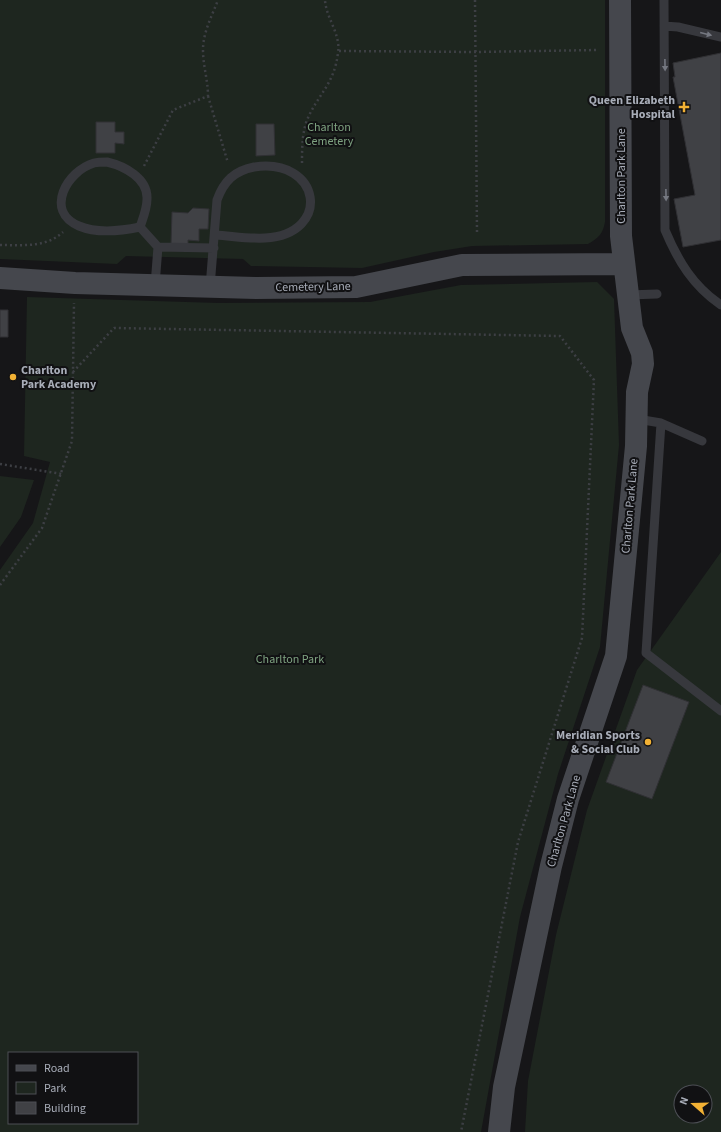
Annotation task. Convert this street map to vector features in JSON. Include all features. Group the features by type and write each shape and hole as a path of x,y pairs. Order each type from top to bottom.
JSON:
{"street":[{"name":"Charlton Park Lane","path":"499,1132 504,1087 551,866 568,799 616,656 637,420 637,392 642,364 642,353 632,328 621,236 620,0"},
{"name":"Cemetery Lane","path":"0,278 75,283 210,287 356,287 462,266 624,264"}],"lane":[{"path":"664,0 665,230 674,251 692,280 709,297 721,305"},
{"path":"664,26 678,27 721,37"},
{"path":"107,162 117,165 137,178 146,188 147,199 140,227 124,230 94,230 78,226 64,213 62,207 62,193 66,184 82,169 95,163 107,162"},
{"path":"210,287 216,235 218,200 222,187 232,175 246,169 266,165 279,167 292,172 302,180 310,194 310,208 306,219 296,230 265,238 216,235"},
{"path":"140,227 158,247 156,285"},
{"path":"158,247 214,248"},
{"path":"628,295 657,294"},
{"path":"637,420 661,422 702,441"},
{"path":"661,422 646,653 721,711"}],"path":[{"path":"218,0 204,34 203,50 208,82 208,96 232,175"},
{"path":"302,180 302,137 308,119 328,86 336,69 339,51 336,33 325,5 325,0"},
{"path":"476,0 477,233"},
{"path":"339,51 476,52 597,50"},
{"path":"137,178 173,110 208,96"},
{"path":"0,245 30,246 55,240 74,222"},
{"path":"0,585 42,528 62,474 72,441 74,299"},
{"path":"73,372 114,328 122,328 560,336 594,380 582,638 518,842 461,1132"},
{"path":"0,464 62,474"}],"green space":[{"name":"Charlton Cemetery","path":"0,0 605,0 605,222 603,229 595,240 588,244 472,246 434,252 362,268 251,266 243,259 126,256 117,264 0,259"},
{"name":"Charlton Park","path":"597,282 614,299 619,445 600,647 558,774 520,917 481,1132 0,1132 0,570 33,523 50,462 24,456 27,297 218,303 370,302 461,285"},
{"path":"0,476 34,480 21,517 0,547"},
{"path":"721,552 721,1132 525,1132 528,1081 556,935 587,810 637,670"}],"building":[{"path":"721,53 721,240 683,247 674,199 695,195 673,77 675,77 673,63"},
{"path":"96,122 115,122 115,132 124,132 124,144 115,143 115,153 96,153"},
{"path":"256,124 274,124 275,155 256,156"},
{"path":"193,208 209,209 208,229 199,229 199,241 188,240 188,245 171,244 172,212 188,213"},
{"path":"0,310 8,310 8,337 0,337"},
{"name":"Meridian Sports & Social Club","path":"643,685 689,702 652,799 606,782"}],"place":[{"name":"Queen Elizabeth Hospital","path":"684,107"},
{"name":"Charlton Park Academy","path":"13,377"},
{"name":"Meridian Sports & Social Club","path":"648,742"}]}
